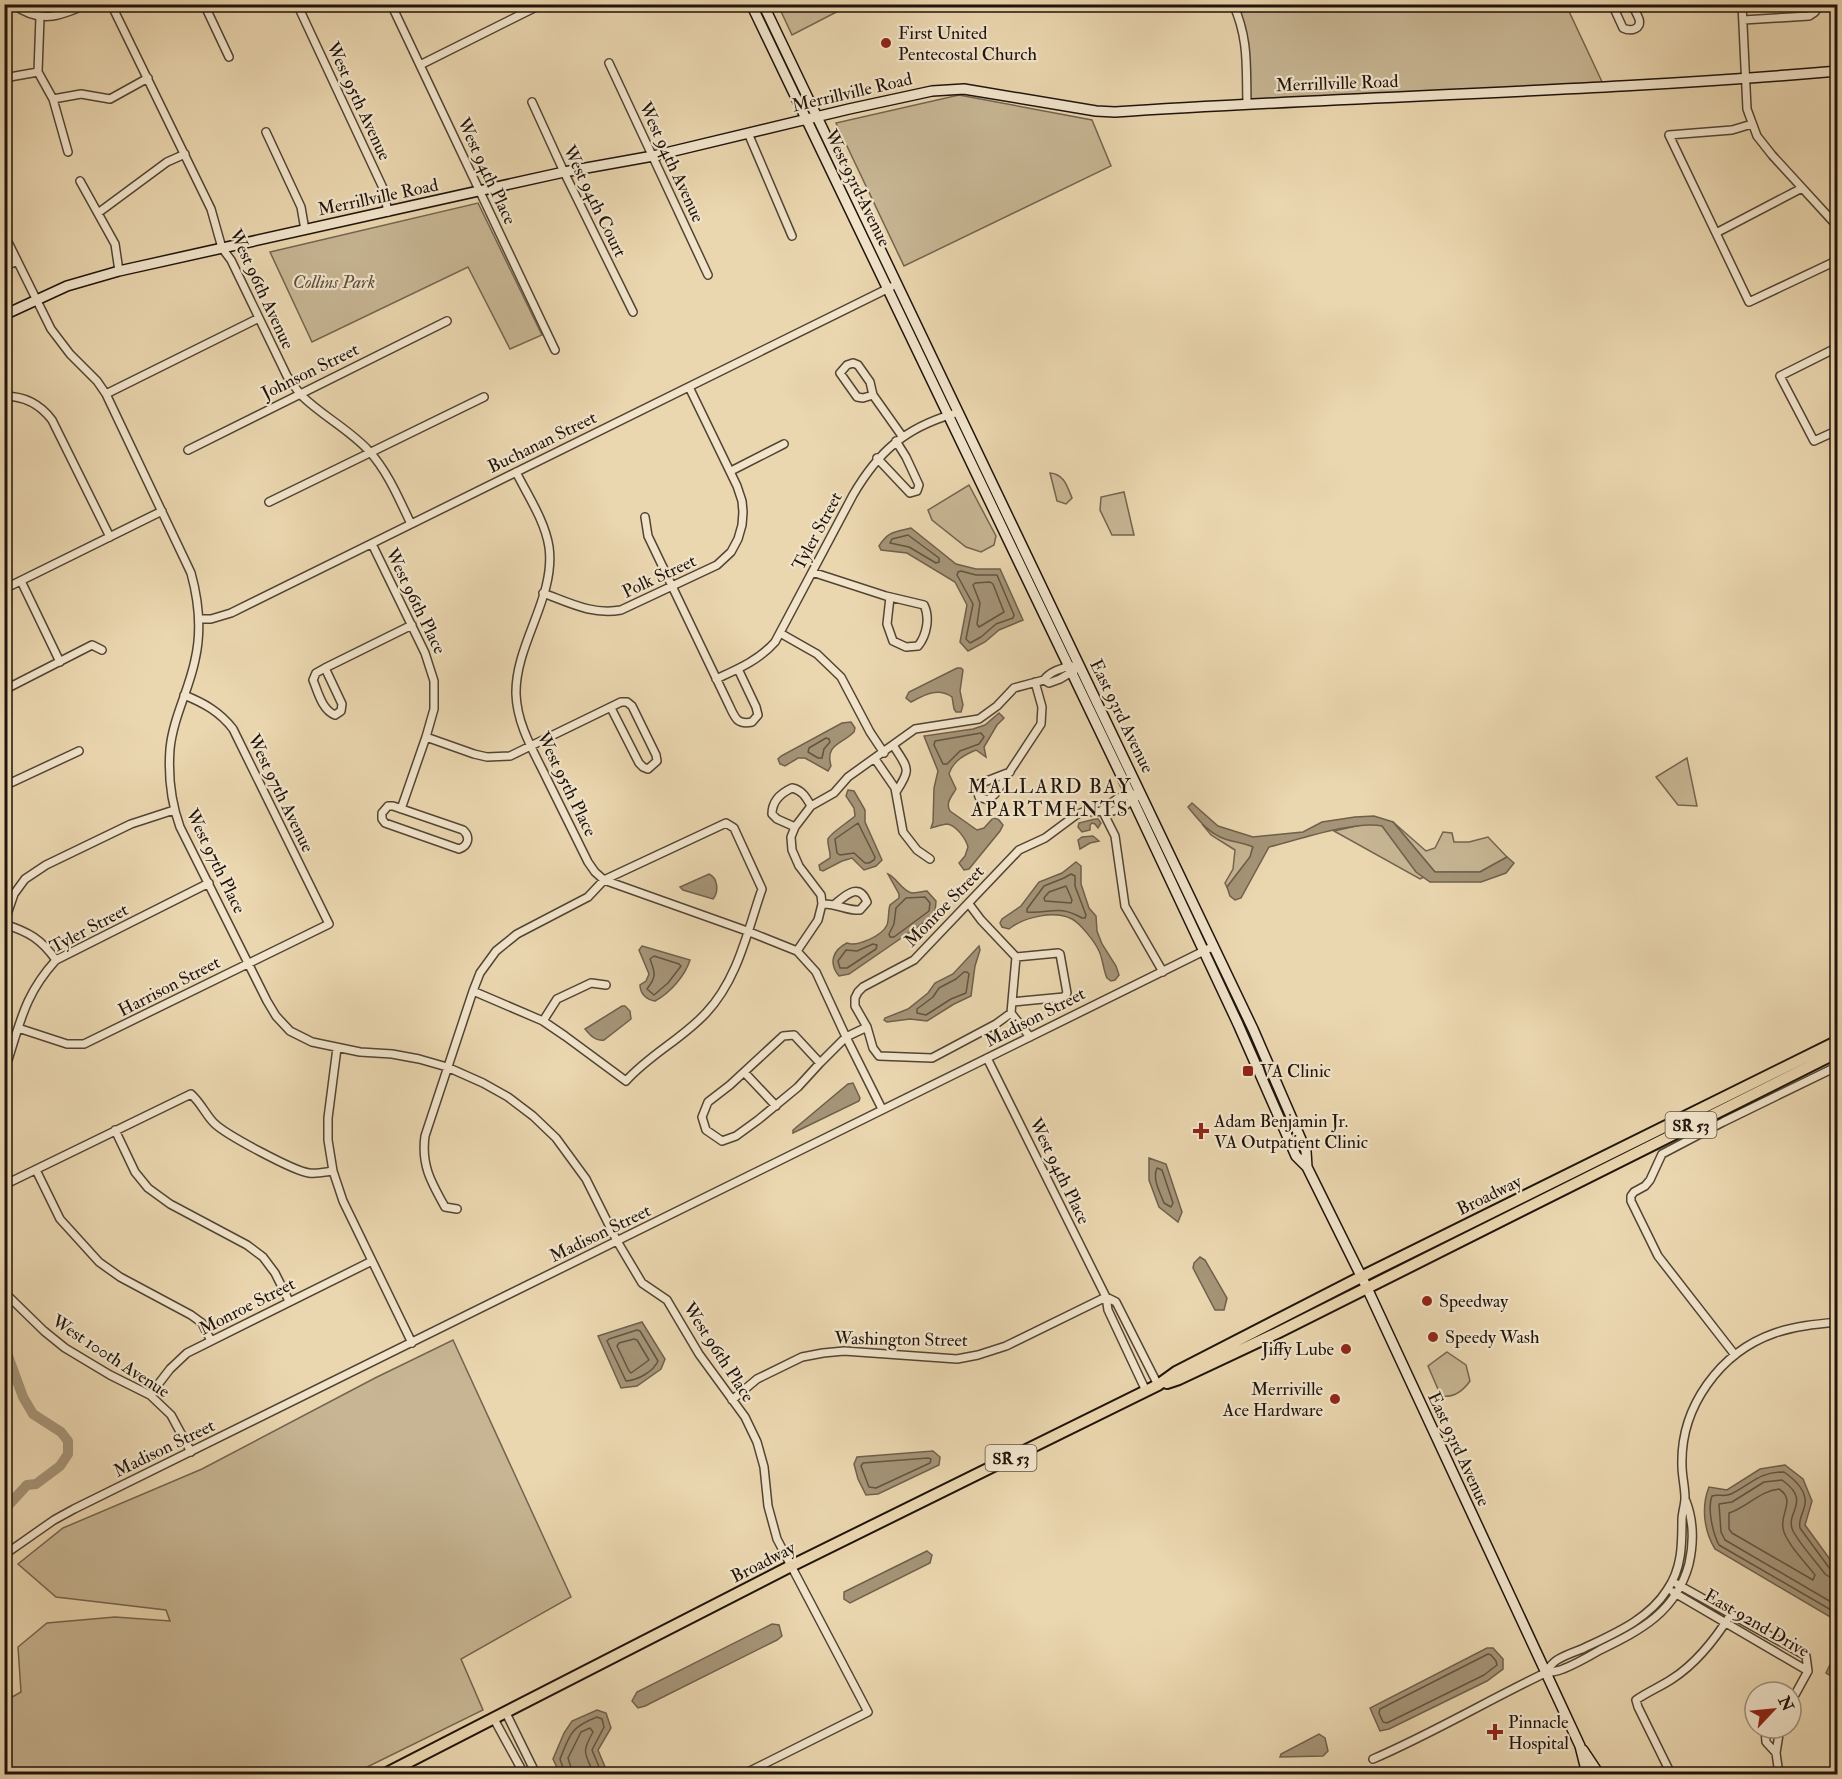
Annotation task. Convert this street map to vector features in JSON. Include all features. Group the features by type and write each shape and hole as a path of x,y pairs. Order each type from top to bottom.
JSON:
{"main road":[{"name":"Broadway","path":"385,1774 791,1566 1158,1385 1176,1372 1361,1277 1838,1041"},
{"name":"Broadway","path":"1158,1385 1179,1379 1366,1288 1838,1052"}],"street":[{"path":"13,4 24,13 40,17 63,15 87,4"},
{"name":"West 96th Avenue","path":"111,4 211,209 222,248 231,260 287,376 299,393 344,428 370,452 387,474 411,524"},
{"path":"204,4 229,57"},
{"name":"West 95th Avenue","path":"297,4 384,188 388,212"},
{"name":"West 94th Place","path":"391,4 555,350"},
{"path":"420,65 542,4"},
{"name":"West 93rd Avenue","path":"751,4 812,119"},
{"name":"West 93rd Avenue","path":"762,4 812,119 892,286"},
{"path":"1233,4 1245,41 1247,104"},
{"path":"1612,4 1623,28 1631,31 1639,26 1640,20 1632,4"},
{"path":"1742,4 1747,109 1757,136 1838,227"},
{"path":"1743,20 1809,16 1815,12 1819,4"},
{"path":"40,17 38,72 52,99 68,152"},
{"name":"West 94th Avenue","path":"609,63 708,275"},
{"name":"Merrillville Road","path":"4,315 67,286 119,271 564,172 653,156 890,100 948,89 964,89 1096,111 1115,112 1746,79 1838,71"},
{"path":"4,78 38,72"},
{"path":"52,99 81,94 110,99 148,78"},
{"name":"West 94th Court","path":"532,102 633,312"},
{"path":"1752,124 1732,130 1669,135 1749,302 1838,260"},
{"path":"266,132 301,207 305,230"},
{"path":"748,133 792,236"},
{"path":"98,213 167,162 185,154"},
{"path":"80,181 115,244 119,271"},
{"path":"1716,233 1802,188"},
{"name":"West 97th Place","path":"4,234 57,338 98,381 106,394 191,573 196,589 200,619 195,661 170,748 169,774 174,810 180,827 276,1016 291,1031 312,1042 337,1048"},
{"path":"4,267 17,261"},
{"name":"Buchanan Street","path":"200,619 211,620 231,613 892,286"},
{"name":"East 93rd Avenue","path":"892,286 1073,668 1131,798 1242,1032 1296,1156 1307,1167 1361,1277 1545,1673 1580,1746 1599,1774"},
{"path":"106,394 259,318"},
{"name":"Johnson Street","path":"188,450 447,321"},
{"path":"1838,347 1780,376 1814,441 1838,430"},
{"path":"873,395 857,397 840,373 847,365 853,363 858,365 870,382 873,395 899,439 919,485 917,491 910,493 877,458"},
{"path":"689,387 731,471 784,444"},
{"path":"4,396 25,399 37,404 52,420 110,537"},
{"path":"269,502 484,397"},
{"name":"Tyler Street","path":"716,679 756,660 766,652 780,633 866,472 877,458 899,439 936,419 953,414"},
{"name":"Polk Street","path":"543,593 592,610 607,612 621,610 717,565 731,552 742,525 742,501 731,471"},
{"name":"West 95th Place","path":"516,472 547,536 550,562 543,593 517,674 517,707 531,747 588,862 604,880"},
{"path":"4,589 162,511"},
{"path":"645,517 648,536 716,679 736,718 744,724 752,722 758,715 738,669"},
{"name":"West 96th Place","path":"372,544 425,653 434,681 434,709 401,809"},
{"path":"812,572 890,597 924,605 928,613 926,629 918,646 906,647 893,641 887,624 890,597"},
{"path":"21,581 60,662"},
{"path":"325,668 342,704 342,711 335,714 327,710 313,680 316,673 325,668 412,625"},
{"path":"780,633 817,654 841,677 870,732 884,753"},
{"path":"4,690 92,645 102,650"},
{"path":"797,951 818,920 822,904 820,895 799,866 792,850 791,837 795,827 814,805 834,793 848,777 915,729 979,719 1014,688 1044,680 1046,676 1073,668"},
{"name":"East 93rd Avenue","path":"1073,668 1141,793 1253,1029 1306,1151 1307,1167"},
{"path":"1010,772 979,784 977,790 979,797 986,800 993,798 1010,772 1041,724 1042,707 1035,682"},
{"name":"West 97th Avenue","path":"184,695 214,710 225,718 233,729 329,924"},
{"path":"426,737 487,757 510,756 621,702 627,702 632,706 656,755 657,761 653,766 648,769 639,763 611,708"},
{"path":"893,746 908,771 896,792"},
{"path":"4,786 79,751"},
{"path":"875,759 896,792 903,832 917,850 930,859"},
{"path":"795,827 777,819 772,814 772,807 779,796 792,788 798,789 814,805"},
{"name":"Monroe Street","path":"1011,1013 996,1024 932,1058 879,1056 873,1048 867,1027 855,1006 855,998 863,987 914,960 1019,850 1045,838 1076,815 1102,810 1118,798 1131,798 1141,793"},
{"path":"393,806 401,809 463,830 468,840 466,844 459,849 385,824 382,813 385,808 393,806"},
{"path":"56,960 39,940 23,930 4,923 14,894 25,879 46,865 131,824 174,810"},
{"path":"1102,810 1115,836 1125,906 1163,972"},
{"path":"457,1209 445,1207 427,1171 423,1150 425,1136 447,1067 473,991 480,973 496,951 507,941 588,897 604,880 726,823 734,828 762,889 737,965 725,988 706,1014 676,1040 638,1067 626,1082 543,1021 473,991"},
{"path":"604,880 747,930 797,951 816,972 882,1109"},
{"name":"Tyler Street","path":"4,1065 8,1060 25,1004 43,974 56,960 209,883"},
{"path":"969,903 981,920 1016,957 1011,1013 1030,1037"},
{"path":"822,904 835,904"},
{"name":"Harrison Street","path":"18,1028 67,1044 84,1044 329,924"},
{"name":"Madison Street","path":"4,1555 54,1520 1214,946"},
{"path":"1012,1002 1064,997 1067,993 1060,954 1016,957"},
{"path":"543,1021 557,999 591,983 606,986"},
{"path":"820,1063 794,1035 783,1036 708,1102 702,1116 706,1130 722,1141 736,1136 798,1087 846,1037 867,1027"},
{"path":"337,1048 328,1118 328,1140 333,1171 343,1202 412,1343"},
{"name":"West 96th Place","path":"337,1048 392,1054 447,1067 508,1097 533,1116 556,1138 586,1179 617,1241 642,1283 667,1300 699,1354 745,1417 758,1442 765,1467 768,1506 777,1539 868,1712 744,1774"},
{"name":"West 94th Place","path":"987,1058 1106,1297 1108,1310 1146,1391"},
{"path":"1735,1355 1658,1256 1630,1200 1631,1196 1650,1180 1662,1154 1838,1066"},
{"path":"744,1072 776,1106"},
{"path":"4,1185 191,1094 200,1102 214,1123 231,1135 290,1166 309,1173 333,1171"},
{"path":"115,1130 135,1172 148,1188 170,1204 247,1245 263,1257 275,1273 289,1301"},
{"path":"36,1170 60,1219 99,1262 120,1277 202,1323 211,1341"},
{"name":"Monroe Street","path":"150,1395 160,1380 187,1353 372,1260"},
{"name":"West 100th Avenue","path":"4,1292 65,1348 110,1375 150,1395 171,1415 191,1452"},
{"name":"West 94th Place","path":"1106,1297 1116,1302 1158,1385"},
{"name":"Washington Street","path":"732,1400 757,1378 802,1357 844,1351 957,1359 978,1355 1006,1346 1106,1297"},
{"path":"1545,1673 1556,1661 1619,1631 1645,1614 1668,1590 1682,1553 1682,1518 1685,1499 1682,1465 1685,1435 1690,1417 1705,1387 1715,1374 1748,1345 1776,1333 1838,1322"},
{"path":"1373,1759 1545,1673 1562,1670 1637,1632 1661,1613 1676,1593 1686,1574 1693,1537 1692,1517 1685,1499"},
{"name":"East 92nd Drive","path":"1672,1580 1806,1656 1808,1671"},
{"name":"East 92nd Drive","path":"1668,1590 1808,1671"},
{"path":"1671,1774 1636,1700 1673,1679 1688,1666 1718,1636 1731,1614"},
{"path":"1803,1680 1808,1671"},
{"path":"506,1713 536,1774"},
{"path":"494,1719 524,1774"},
{"path":"1766,1740 1776,1753"},
{"path":"1778,1740 1776,1753 1779,1774"},
{"name":"East 93rd Avenue","path":"1580,1746 1587,1774"}],"green space":[{"path":"1360,4 1566,5 1604,86 1247,103 1245,41 1236,12"},
{"path":"778,5 850,5 792,35"},
{"path":"959,95 1092,120 1111,166 904,266 836,123"},
{"name":"Collins Park","path":"478,203 542,335 510,349 468,267 312,342 270,252"},
{"path":"1050,473 1062,478 1067,485 1072,498 1066,504 1057,501"},
{"path":"969,485 996,536 994,545 981,552 966,547 932,520 928,510"},
{"path":"1124,492 1134,535 1112,535 1100,510 1101,497"},
{"path":"1687,758 1697,806 1678,805 1656,777"},
{"path":"1393,822 1426,851 1435,848 1443,832 1452,833 1454,842 1469,842 1488,837 1507,857 1480,872 1435,872"},
{"path":"1370,823 1382,825 1416,871 1424,877 1420,879 1334,831"},
{"path":"1202,824 1213,833 1253,846 1250,857 1227,887 1225,883 1233,869 1235,850 1211,835"},
{"path":"453,1340 571,1597 461,1659 483,1710 353,1774 5,1774 5,1701 21,1692 18,1647 47,1623 115,1617 170,1621 166,1610 56,1597 18,1564 63,1528 202,1469 375,1378"},
{"path":"1447,1352 1466,1365 1470,1381 1458,1393 1441,1396 1428,1366"}],"water":[{"path":"911,528 956,564 976,569 1000,569 1023,620 999,630 985,642 968,651 960,642 967,605 955,582 907,553 881,550 879,546 896,531"},
{"path":"957,668 963,670 960,691 963,705 961,712 956,712 952,697 947,694 936,692 911,702 906,698 909,692"},
{"path":"999,713 1004,718 984,747 986,757 976,750 956,762 949,774 956,789 949,802 950,811 977,830 984,828 993,818 998,819 1003,825 969,869 964,870 959,863 968,847 960,833 947,824 931,828 934,788 938,771 924,736 973,729 985,725"},
{"path":"851,722 855,728 854,732 832,749 831,766 828,771 805,758 798,758 785,766 780,764 778,759 781,756 842,723"},
{"path":"848,790 854,791 865,810 865,822 882,860 876,866 864,870 852,858 823,871 820,870 819,865 830,858 829,837 855,816 854,808 846,796"},
{"path":"1192,803 1218,826 1253,837 1303,832 1322,822 1374,816 1393,822 1435,872 1480,872 1507,857 1514,863 1506,873 1481,882 1430,882 1416,872 1382,826 1357,826 1269,847 1241,898 1235,900 1230,896 1227,887 1250,857 1253,847 1213,833 1188,807"},
{"path":"1095,819 1101,823 1098,828 1092,823 1090,830 1082,832 1078,827 1079,823"},
{"path":"1093,836 1099,841 1080,849 1078,840 1082,837"},
{"path":"1076,862 1081,866 1081,884 1089,908 1096,916 1097,931 1119,975 1115,980 1111,981 1107,978 1097,947 1072,919 1057,915 1039,916 1009,929 1002,927 1000,923 1002,919 1021,906 1039,882 1062,873"},
{"path":"709,874 717,885 713,899 680,887"},
{"path":"888,874 908,892 927,891 936,901 935,913 849,974 839,976 833,962 838,949 847,943 869,940 887,925 890,905 899,898"},
{"path":"642,946 690,960 676,984 655,1001 644,996 640,988 649,974 639,950"},
{"path":"979,946 971,996 927,1021 910,1019 887,1022 884,1020 908,1009 928,993 935,983 953,974"},
{"path":"622,1006 630,1011 631,1019 604,1040 596,1039 585,1029"},
{"path":"853,1083 860,1098 859,1101 793,1133 793,1130 848,1084"},
{"path":"1149,1158 1166,1164 1182,1212 1178,1222 1159,1207 1149,1180"},
{"path":"1200,1257 1205,1260 1227,1298 1224,1310 1215,1310 1193,1268 1194,1263"},
{"path":"642,1322 665,1359 661,1369 637,1386 621,1388 598,1336"},
{"path":"933,1451 940,1457 939,1465 878,1494 866,1495 854,1464 857,1457"},
{"path":"1785,1465 1803,1479 1812,1501 1805,1525 1837,1569 1837,1621 1715,1549 1708,1535 1704,1511 1709,1487 1727,1490 1760,1469"},
{"path":"927,1551 932,1555 930,1563 850,1603 844,1599 844,1592"},
{"path":"772,1624 779,1625 782,1636 777,1640 645,1706 638,1708 632,1701 637,1692"},
{"path":"1487,1648 1493,1648 1503,1659 1503,1669 1487,1681 1389,1729 1380,1731 1370,1708"},
{"path":"1837,1650 1837,1680 1826,1673"},
{"path":"597,1710 606,1713 611,1728 598,1750 608,1774 560,1774 553,1759 564,1733 572,1721"},
{"path":"1319,1734 1325,1738 1328,1751 1323,1756 1280,1757 1281,1754"}],"waterway":[{"path":"4,1345 23,1397 33,1414 61,1432 68,1441 68,1454 60,1466 36,1484 27,1485 4,1510"}],"place":[{"name":"First United Pentecostal Church","path":"886,43"},
{"name":"VA Clinic","path":"1248,1071"},
{"name":"Adam Benjamin Jr. VA Outpatient Clinic","path":"1201,1131"},
{"name":"Speedway","path":"1427,1301"},
{"name":"Speedy Wash","path":"1433,1337"},
{"name":"Jiffy Lube","path":"1346,1349"},
{"name":"Merriville Ace Hardware","path":"1335,1399"},
{"name":"Pinnacle Hospital","path":"1495,1732"}],"district":[{"name":"MALLARD BAY APARTMENTS","path":"1050,798"}]}
